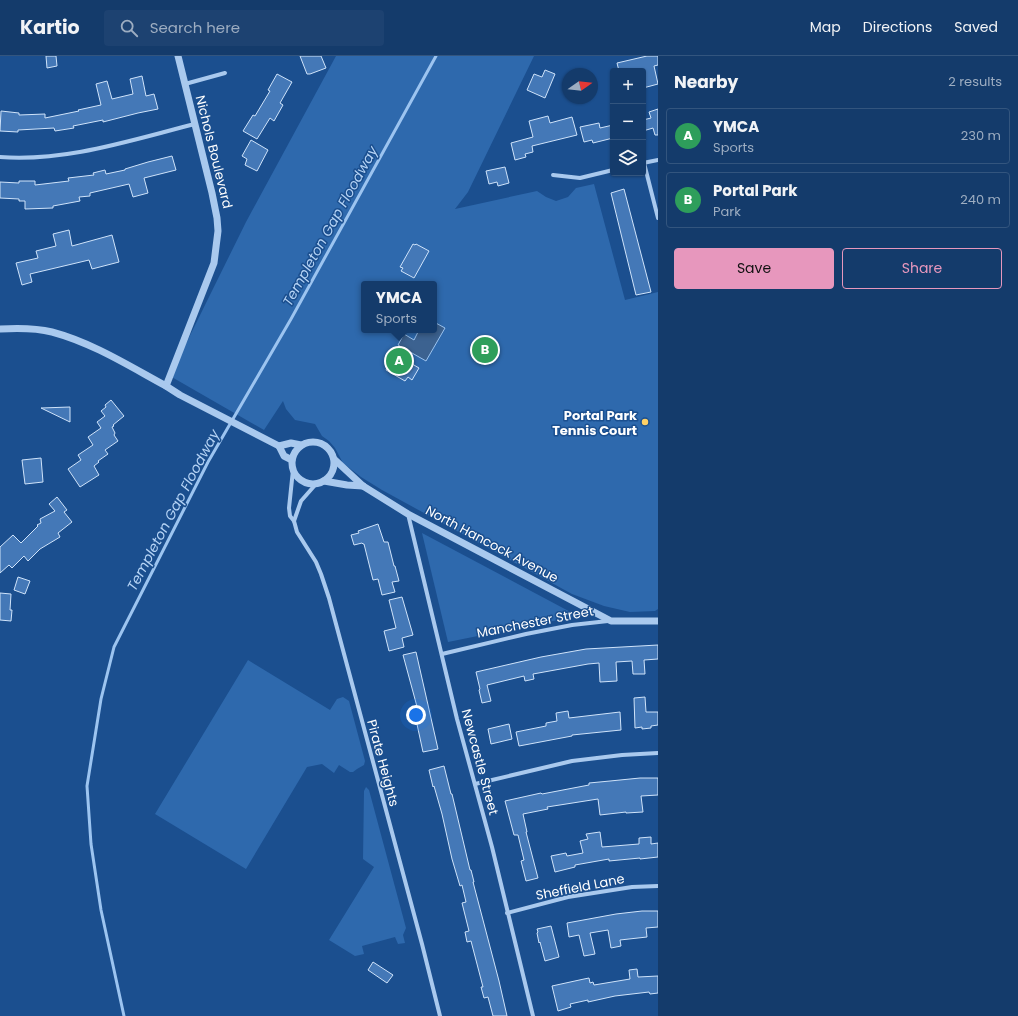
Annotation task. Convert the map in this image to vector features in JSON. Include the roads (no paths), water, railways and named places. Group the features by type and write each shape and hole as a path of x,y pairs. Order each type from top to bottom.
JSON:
{"street":[{"name":"Nichols Boulevard","path":"166,386 214,263 218,231 212,193 178,56"},
{"name":"Nichols Boulevard","path":"185,84 225,72"},
{"path":"0,157 45,157 102,148 195,124"},
{"path":"646,162 658,160"},
{"path":"553,175 580,178 610,171"},
{"path":"646,174 658,218"},
{"path":"0,329 51,332 89,344 180,395 279,446 284,456 292,460"},
{"name":"North Hancock Avenue","path":"279,446 291,443 301,445 309,442 319,442 328,447 333,454 334,459 363,486 408,514 611,621"},
{"path":"301,445 293,454 293,470 300,479 305,482 316,484 324,481 333,472 334,459"},
{"name":"Pirate Heights","path":"293,470 289,508 290,516 313,557 321,574 329,598 440,1016"},
{"name":"North Hancock Avenue","path":"324,481 363,486"},
{"path":"294,521 301,501 316,484"},
{"name":"Newcastle Street","path":"408,514 533,1016"},
{"name":"Manchester Street","path":"442,654 526,634 572,625 611,621 658,621"},
{"path":"474,784 572,761 622,755 658,753"},
{"name":"Sheffield Lane","path":"507,913 568,897 632,887 658,886"}],"waterway":[{"name":"Templeton Gap Floodway","path":"124,1016 101,910 91,844 87,786 101,699 114,647 208,462 291,319 436,56"}],"place":[{"name":"Portal Park","path":"485,350"},
{"name":"YMCA","path":"399,361"},
{"name":"Portal Park Tennis Court","path":"645,422"}]}
